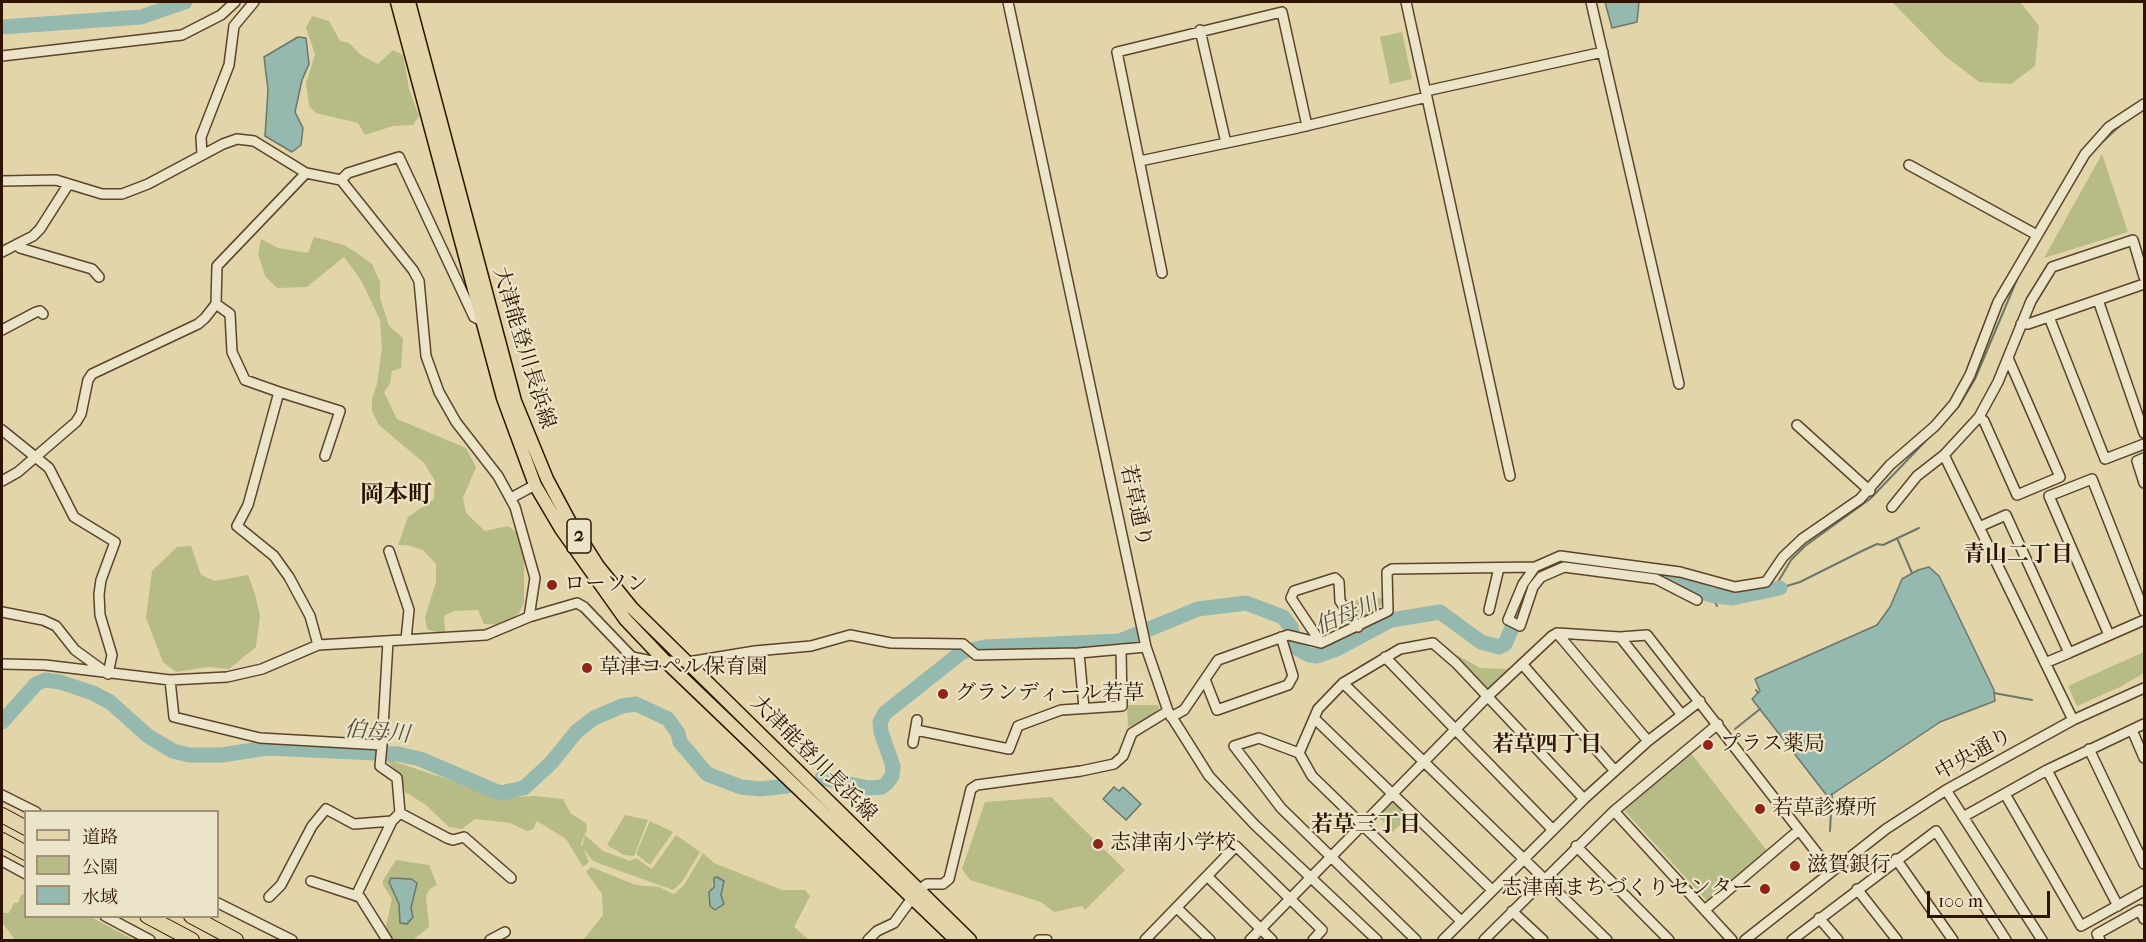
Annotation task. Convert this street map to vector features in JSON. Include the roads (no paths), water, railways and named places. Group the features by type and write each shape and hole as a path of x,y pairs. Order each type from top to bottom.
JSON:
{"highway":[{"path":"2,815 24,827"},
{"path":"2,840 24,852"},
{"path":"151,918 192,940"},
{"path":"195,918 236,940"}],"main road":[{"name":"大津能登川長浜線","path":"397,2 503,398 536,485 561,529 625,619 663,659 915,895 970,940"},
{"name":"大津能登川長浜線","path":"409,2 473,250 523,425 570,522 598,566 632,608 688,662 956,940"}],"street":[{"path":"2,56 182,35 221,15 235,2"},
{"path":"202,155 201,137 228,65 234,26 254,2"},
{"name":"若草通り","path":"1008,2 1145,642 1170,714 1209,776 1255,825 1377,940"},
{"path":"1406,2 1510,476"},
{"path":"1591,2 1678,384"},
{"path":"1161,273 1117,52 1200,30 1282,12 1307,126"},
{"path":"1200,30 1226,143"},
{"path":"1140,161 1307,126 1426,94 1603,52"},
{"path":"868,940 877,931 894,923 915,895 927,884 943,884 949,879 971,789 977,785 1081,771 1114,764 1123,756 1132,733 1170,714 1184,710 1195,692 1206,682 1218,660 1288,636 1321,643 1388,611 1387,572 1392,568 1535,567 1560,556 1589,558 1680,572 1735,587 1766,582 1783,558 1802,539 1870,491 1890,465 1935,426 1953,404 1970,375 1998,302 2097,139 2109,127 2145,104"},
{"path":"2,181 56,180 102,194 122,194 150,183 237,139 254,141 306,172 340,180 416,276 421,290 426,356 439,392 451,414 498,476 511,498 528,546 536,578 529,617"},
{"path":"340,180 348,173 399,158 474,317 482,321"},
{"path":"1909,165 2037,235"},
{"path":"2,481 18,472 76,422 81,414 88,380 92,374 198,324 216,304 217,266 306,172"},
{"path":"2,252 40,229 68,185"},
{"path":"1892,507 1917,476 1944,455 1979,417 2008,358 2031,301 2052,267 2133,240 2145,277"},
{"path":"17,244 20,248 92,270 99,277"},
{"path":"2021,324 2028,324 2145,284"},
{"path":"2098,300 2145,433"},
{"path":"216,304 230,314 232,352 245,380 340,411 325,456"},
{"path":"2,330 36,312 40,311 43,314"},
{"path":"2049,317 2105,459 2145,444"},
{"path":"1979,417 1984,421 2017,495 2060,477 2008,358"},
{"path":"279,392 248,505 237,526 274,556 290,577 310,616 318,645"},
{"path":"1797,425 1870,491"},
{"path":"2,430 36,456 53,473 74,517 115,542 101,580 99,594 100,615 112,655 108,674"},
{"path":"1944,455 2073,720"},
{"path":"2145,459 2137,461 2145,483"},
{"path":"2109,635 2049,496 2092,479 2145,611"},
{"path":"511,498 536,485"},
{"path":"1979,526 2006,515 2069,653"},
{"path":"389,550 409,610 406,639"},
{"path":"1535,567 1523,584 1508,620 1520,626 1527,599 1541,577 1564,567 1656,579 1697,600"},
{"path":"1489,610 1499,568"},
{"path":"1321,643 1291,598 1294,591 1335,578 1339,582 1340,601 1358,627"},
{"path":"2,664 45,665 170,680 250,673 318,645 486,635 529,617 577,603 584,607 632,657 688,662 755,651 811,646 850,635 891,643 953,644 970,650 976,656 1121,650 1145,642"},
{"path":"2,612 43,620 56,626 75,650 108,674"},
{"path":"2045,663 2145,620"},
{"path":"1557,633 1648,741"},
{"path":"1250,940 1488,696 1557,633 1620,637 1647,634 1831,871"},
{"path":"1206,682 1217,710 1288,686 1293,676 1288,636"},
{"path":"1620,637 1682,715"},
{"path":"356,896 392,821 400,813 397,778 380,766 388,641"},
{"path":"1299,753 1316,719 1318,709 1342,682 1400,649 1433,643 1488,696 1584,799"},
{"path":"913,743 916,725 1009,749 1018,726 1061,710 1123,705 1121,650"},
{"path":"1079,653 1084,708"},
{"path":"1385,657 1553,830"},
{"path":"1523,665 1615,771"},
{"path":"170,680 174,717 260,738 382,745"},
{"path":"1342,682 1607,940"},
{"name":"中央通り","path":"1745,940 1886,829 1946,790 2073,720 2145,688"},
{"path":"1443,940 1584,799 1648,741 1700,701"},
{"path":"1316,719 1492,890"},
{"path":"1484,940 1576,846 1718,724"},
{"path":"1963,817 2047,770 2145,724"},
{"path":"2132,730 2145,758"},
{"path":"1416,940 1281,808 1234,746 1259,738 1299,753 1312,776 1461,921"},
{"path":"2089,749 2145,864"},
{"path":"2047,770 2118,906"},
{"path":"1946,790 2042,940"},
{"path":"2005,794 2081,926 2145,891"},
{"path":"2,795 32,810"},
{"path":"270,897 281,885 312,826 326,809 354,824 392,821"},
{"path":"1614,811 1732,940"},
{"path":"400,813 447,838 453,840 464,837 511,878"},
{"path":"1706,909 1799,830"},
{"path":"1792,940 1896,859 1936,831 2006,940"},
{"path":"1145,940 1236,846 1323,930 1313,940"},
{"path":"1576,846 1669,940"},
{"path":"1896,859 1953,940"},
{"path":"2,861 24,873"},
{"path":"1207,876 1272,940"},
{"path":"311,881 360,897 387,940"},
{"path":"1857,889 1897,940"},
{"path":"219,904 292,940"},
{"path":"1177,908 1210,940"},
{"path":"2100,940 2097,934 2140,910 2145,919"},
{"path":"1512,911 1543,940"},
{"path":"109,918 150,940"},
{"path":"1819,918 1838,940"},
{"path":"490,940 505,932"},
{"path":"1039,940 1047,940"}],"water":[{"path":"1605,2 1639,2 1637,22 1612,28"},
{"path":"298,37 306,38 309,64 302,80 295,112 303,128 301,145 292,152 265,136 268,90 264,57"},
{"path":"1929,567 1939,576 1994,690 1995,701 1940,722 1828,797 1752,699 1760,691 1755,679 1877,625 1890,607 1902,579"},
{"path":"1114,787 1119,791 1123,787 1141,804 1126,820 1103,799"},
{"path":"717,877 724,881 721,895 724,904 715,910 710,906 709,892 714,887 714,878"},
{"path":"391,878 411,879 417,883 411,908 413,917 407,924 400,923 399,904 389,882"}],"waterway":[{"path":"2,27 141,17 185,2"},
{"path":"2097,147 2123,123"},
{"path":"1919,528 1883,545 1877,544 1800,582 1780,588 1778,582 1791,560 1805,546 1870,499 1959,406 1975,379 2018,277"},
{"path":"1897,538 1912,573"},
{"name":"伯母川","path":"822,778 868,788 882,787 887,783 892,776 893,766 881,732 880,722 885,713 962,652 985,647 1120,641 1198,609 1246,603 1283,617 1291,627 1296,648 1309,655 1317,656 1337,649 1391,620 1440,612 1481,642 1499,647 1505,644 1532,581 1545,570 1571,563 1662,577 1711,595 1732,598 1780,588"},
{"path":"1711,595 1717,606"},
{"name":"伯母川","path":"2,722 36,684 45,680 60,682 93,693 110,702 148,736 173,751 189,755 222,755 267,748 398,754 420,759 500,793 524,788 551,763 577,731 594,718 622,706 636,704 668,719 678,733 680,742 707,774 741,787 760,789 787,786"},
{"path":"1994,693 2032,700"},
{"path":"1735,729 1760,709"},
{"path":"1830,831 1832,794"}],"place":[{"name":"ローソン","path":"552,585"},
{"name":"草津コペル保育園","path":"587,668"},
{"name":"グランディール若草","path":"943,694"},
{"name":"プラス薬局","path":"1708,745"},
{"name":"若草診療所","path":"1760,809"},
{"name":"志津南小学校","path":"1098,844"},
{"name":"滋賀銀行","path":"1795,866"},
{"name":"志津南まちづくりセンター","path":"1765,889"}],"district":[{"name":"岡本町","path":"396,496"},
{"name":"青山二丁目","path":"2018,556"},
{"name":"若草四丁目","path":"1547,746"},
{"name":"若草三丁目","path":"1366,826"}]}
